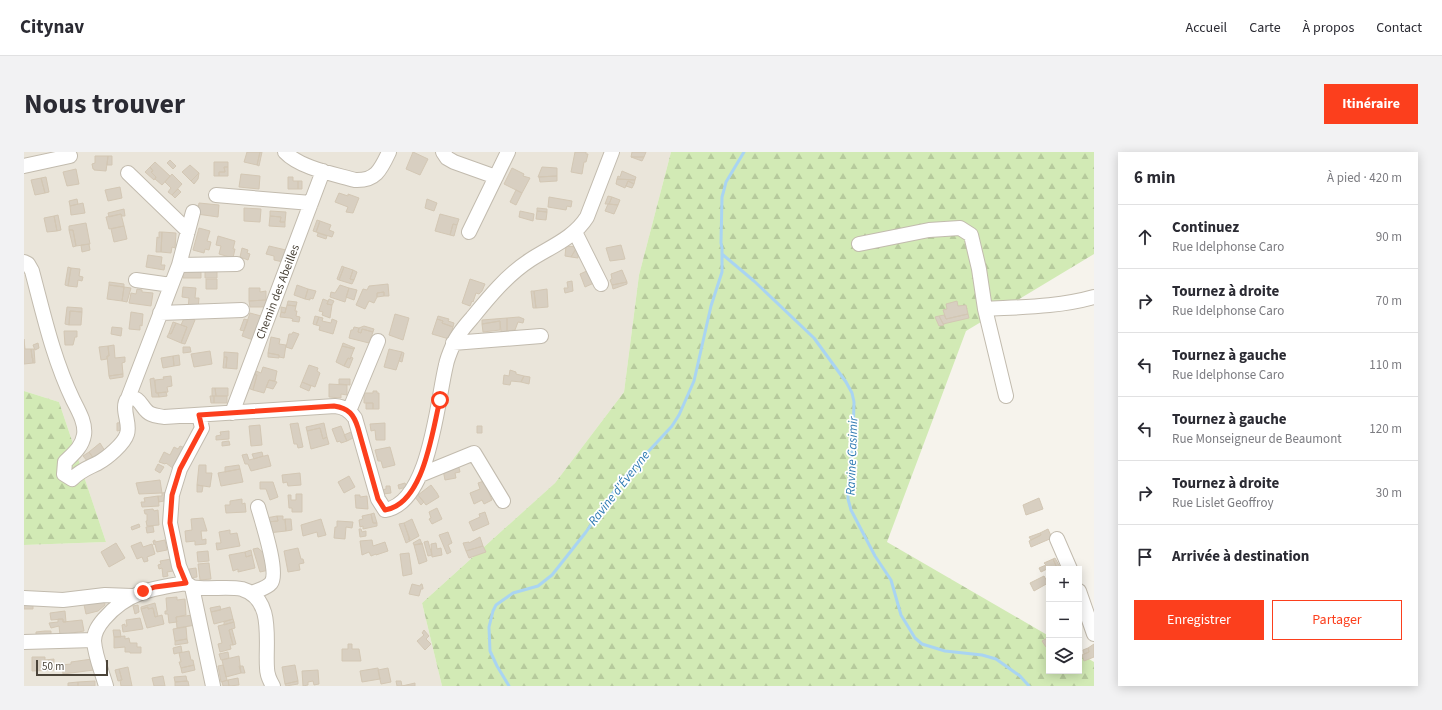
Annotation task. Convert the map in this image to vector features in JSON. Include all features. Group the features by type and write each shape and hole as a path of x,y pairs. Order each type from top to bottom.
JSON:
{"street":[{"path":"285,152 291,158 306,159 323,171 355,180 370,178 377,173 389,152"},
{"path":"443,152 447,158 454,162 496,177"},
{"path":"469,232 508,152"},
{"path":"128,398 137,399 149,414 156,416 199,415 334,406 342,407 349,410 355,418 378,499 385,510 391,509 398,505 411,492 425,463 446,365 453,343 491,294 510,276 529,260 557,244 575,232 582,225 588,217 612,152"},
{"path":"24,166 70,156"},
{"name":"Chemin des Abeilles","path":"232,413 323,171"},
{"path":"128,173 188,231"},
{"path":"216,195 311,203"},
{"path":"24,262 28,264 32,271 53,352 64,381 82,420 84,434 78,449 65,462 64,474 72,479 79,472 99,462 116,449 127,434 128,427 125,403 179,265 193,212"},
{"path":"859,244 929,230 960,228 971,235 1006,396"},
{"path":"575,232 601,284"},
{"path":"179,265 237,264"},
{"path":"136,280 171,285"},
{"path":"986,309 1044,305 1094,297"},
{"path":"160,313 242,310"},
{"path":"453,343 541,336"},
{"path":"349,410 378,341"},
{"path":"199,415 202,428 180,469 172,495 170,523 179,566 189,585 213,686"},
{"path":"420,475 474,453 503,501"},
{"path":"252,593 268,586 274,577 273,564 258,507"},
{"path":"1057,539 1069,566"},
{"path":"106,686 95,650 94,640 96,628 119,604 132,596 155,587 189,585 240,589 252,593 258,600 264,613 267,628 267,670 273,686"},
{"path":"1085,593 1094,634"},
{"path":"24,598 63,600 105,595 132,596"},
{"path":"24,642 94,640"}],"shaded area":[{"path":"24,152 671,152 639,275 624,392 555,483 422,603 442,686 24,686 24,545 106,542 59,402 24,391"}],"green space":[{"path":"671,152 1094,152 1094,254 966,331 887,542 1046,634 1046,674 1082,674 1082,655 1094,662 1094,686 442,686 422,603 555,483 624,392 639,275"},
{"path":"24,391 59,402 106,542 24,545"}],"building":[{"path":"247,152 260,152 257,165 244,162"},
{"path":"260,152 262,152 259,166 257,165"},
{"path":"413,152 428,159 420,175 406,169"},
{"path":"575,152 586,152 586,154 588,154 586,162 584,162 582,174 571,172"},
{"path":"632,152 646,152 644,157 631,157"},
{"path":"95,156 108,156 106,171 93,169 92,164 95,163"},
{"path":"108,156 112,156 112,165 107,165"},
{"path":"631,157 644,157 642,161"},
{"path":"170,160 176,166 173,169 167,163"},
{"path":"155,162 170,176 162,185 155,179 156,177 151,172 153,171 150,167"},
{"path":"214,162 228,162 228,167 224,167 225,172 219,172 219,176 214,176"},
{"path":"190,165 199,173 191,181 182,172"},
{"path":"150,167 153,171 151,172 156,177 154,180 145,172"},
{"path":"224,167 228,167 228,176 219,176 219,172 225,172"},
{"path":"542,167 557,168 557,176 538,177"},
{"path":"512,168 524,174 523,176 530,178 522,193 504,184"},
{"path":"76,169 79,184 67,186 63,172"},
{"path":"622,171 636,177 635,180 617,179 618,176 620,177"},
{"path":"199,173 198,179 194,184 191,181"},
{"path":"172,174 182,184 172,195 168,192 171,188 165,182"},
{"path":"241,174 260,176 259,189 239,187"},
{"path":"557,176 557,181 540,182 539,177"},
{"path":"46,177 49,192 45,193 41,178"},
{"path":"288,177 293,177 293,181 298,181 298,189 288,189"},
{"path":"41,178 45,193 35,195 31,180"},
{"path":"617,179 635,180 634,184 628,181 625,188 616,184"},
{"path":"298,181 302,181 302,189 298,189"},
{"path":"628,181 634,184 632,188 626,186"},
{"path":"120,187 122,198 108,201 105,190"},
{"path":"178,189 181,192 175,198 172,195"},
{"path":"516,190 522,193 516,205 510,202"},
{"path":"339,193 348,196 348,194 359,198 353,213 346,212 348,207 335,202"},
{"path":"608,196 612,197 609,204 605,204"},
{"path":"549,197 572,201 571,207 567,206 566,210 548,207"},
{"path":"612,197 620,200 618,205 609,204"},
{"path":"77,199 78,204 70,206 69,201"},
{"path":"427,199 437,203 434,211 425,208"},
{"path":"83,203 85,213 71,215 70,206"},
{"path":"199,203 219,205 218,217 197,214"},
{"path":"608,204 618,205 614,214 605,211"},
{"path":"244,208 261,209 260,222 244,221"},
{"path":"537,208 547,209 547,212 537,211"},
{"path":"124,209 125,216 122,216 121,214 109,217 108,213"},
{"path":"270,211 286,212 285,222 280,222 281,217 270,216"},
{"path":"520,211 534,214 533,221 519,217"},
{"path":"537,211 547,212 546,220 536,219"},
{"path":"121,214 124,226 109,229 106,217"},
{"path":"440,214 459,219 457,225 453,224 450,235 435,231"},
{"path":"58,215 61,230 57,231 54,216"},
{"path":"54,216 57,231 47,232 44,218"},
{"path":"270,216 281,217 280,222 285,222 285,227 269,226"},
{"path":"317,220 320,221 316,232 313,231"},
{"path":"320,221 331,225 329,230 334,232 332,237 316,232"},
{"path":"86,223 90,244 76,246 73,230 69,230 69,226"},
{"path":"453,224 457,225 454,236 450,235"},
{"path":"124,226 127,239 114,242 111,229"},
{"path":"199,228 210,231 207,241 211,242 209,250 205,249 204,253 193,250"},
{"path":"69,230 73,230 76,246 73,247"},
{"path":"159,232 162,232 161,252 156,252 157,237 159,238"},
{"path":"162,232 176,233 175,248 172,247 171,253 161,252"},
{"path":"318,233 327,236 326,239 317,236"},
{"path":"218,236 235,241 233,258 219,254 221,246 216,245"},
{"path":"89,244 90,250 82,252 81,245"},
{"path":"621,245 625,259 610,261 606,248"},
{"path":"269,246 286,250 283,262 274,260 274,256 266,254"},
{"path":"566,246 577,247 571,257 565,256"},
{"path":"577,247 579,248 578,258 571,257"},
{"path":"242,248 248,250 247,253 250,254 248,260 240,257"},
{"path":"148,255 162,257 161,265 165,265 164,270 146,267"},
{"path":"342,266 344,267 339,280 337,279"},
{"path":"68,267 71,268 68,286 65,285"},
{"path":"344,267 353,270 350,279 354,280 352,284 339,280"},
{"path":"71,268 80,269 79,276 83,277 82,281 78,280 77,287 68,286"},
{"path":"353,270 357,272 354,280 350,279"},
{"path":"589,270 594,283 585,287 580,274"},
{"path":"622,270 627,282 612,285 610,280 612,279 611,274"},
{"path":"183,271 201,271 201,278 183,278"},
{"path":"205,271 217,271 217,278 205,278"},
{"path":"206,279 217,279 217,289 206,289"},
{"path":"470,279 485,284 479,294 476,293 470,306 462,303"},
{"path":"572,281 573,291 565,293 564,288 568,288 567,282"},
{"path":"109,282 124,284 124,287 109,285"},
{"path":"627,282 627,284 613,289 612,285"},
{"path":"388,284 389,296 384,296 384,292 377,293 374,303 369,301 365,309 356,305 363,289 367,290 369,286"},
{"path":"109,285 124,287 122,301 107,299"},
{"path":"297,285 308,289 305,299 294,295"},
{"path":"340,285 349,288 345,302 330,297 331,292 335,293"},
{"path":"124,287 131,288 127,302 122,301"},
{"path":"183,287 196,288 195,298 199,298 198,309 188,309 189,298 182,297"},
{"path":"249,288 260,288 260,292 266,291 266,300 249,301"},
{"path":"349,288 357,290 354,300 346,297"},
{"path":"137,289 142,290 142,292 153,293 151,306 129,303 131,293 136,294"},
{"path":"308,289 316,291 313,299 310,298 310,300 305,299"},
{"path":"547,289 548,307 536,308 534,291"},
{"path":"531,291 534,291 536,308 533,308"},
{"path":"384,292 384,296 377,297 377,293"},
{"path":"323,299 328,301 327,304 332,305 330,318 322,315 323,312 319,311"},
{"path":"329,299 334,301 332,305 327,304"},
{"path":"266,300 266,307 250,307 249,301"},
{"path":"288,301 297,302 296,306 287,305"},
{"path":"957,301 958,306 966,305 968,314 946,319 943,310 947,309 946,304"},
{"path":"287,305 296,306 296,316 300,317 299,322 292,321 293,319 290,318 280,317 281,312 285,313"},
{"path":"67,307 82,308 82,312 70,311 69,325 65,324"},
{"path":"281,307 286,308 285,313 281,312"},
{"path":"70,311 82,312 81,325 69,325"},
{"path":"131,312 143,314 142,326 140,325 140,330 129,329"},
{"path":"250,313 261,316 254,333 259,334 256,341 242,336"},
{"path":"395,314 409,318 403,340 389,335"},
{"path":"968,314 969,318 943,324 939,316 944,315 946,319"},
{"path":"185,316 195,320 185,344 181,343 187,327 181,325"},
{"path":"315,316 319,317 316,325 313,324"},
{"path":"438,316 449,319 448,321 454,323 453,327 442,323 443,321 437,319"},
{"path":"939,316 944,325 939,326 935,317"},
{"path":"319,317 323,318 322,321 331,323 332,319 337,321 333,334 319,330 320,326 316,325"},
{"path":"519,317 524,319 523,323 518,322 515,330 507,331 507,318"},
{"path":"507,318 507,331 501,332 500,321 482,324 482,320"},
{"path":"244,319 248,320 244,331 240,330"},
{"path":"437,319 443,321 442,323 453,327 449,339 432,334"},
{"path":"500,321 500,330 483,332 482,324"},
{"path":"173,322 176,323 171,334 169,333"},
{"path":"176,323 187,327 181,343 167,337 169,333 171,334"},
{"path":"364,326 374,329 373,332 362,329 361,333 358,332 359,328"},
{"path":"112,327 122,328 121,336 111,334"},
{"path":"354,327 359,328 358,332 361,333 362,329 373,332 369,343 349,338 351,330 353,330"},
{"path":"64,331 77,331 77,337 75,337 73,345 65,345"},
{"path":"293,332 299,334 292,349 286,347 289,334 292,334"},
{"path":"271,337 280,339 279,344 286,345 284,358 279,357 279,355 268,353"},
{"path":"24,339 25,349 31,349 33,363 24,364"},
{"path":"38,343 39,348 35,350 33,345"},
{"path":"343,343 355,348 342,346"},
{"path":"114,345 115,358 125,357 125,362 122,363 123,374 109,376 107,356 109,356 108,346"},
{"path":"108,346 109,356 107,356 107,359 101,360 99,347"},
{"path":"342,346 354,349 350,359 348,358 344,366 336,362"},
{"path":"183,347 190,347 191,352 183,353"},
{"path":"31,349 34,349 35,363 33,363"},
{"path":"389,349 402,352 396,370 384,367"},
{"path":"210,351 212,364 194,367 191,354"},
{"path":"224,352 238,353 237,369 226,368 227,357 224,357"},
{"path":"402,352 404,353 402,362 399,361"},
{"path":"268,353 279,355 279,358 268,357"},
{"path":"179,355 180,365 174,366 173,356"},
{"path":"173,356 174,366 163,368 161,358"},
{"path":"224,357 227,357 226,368 223,368"},
{"path":"351,357 353,358 349,368 344,366 348,358 350,359"},
{"path":"309,365 318,368 317,371 320,373 315,387 302,382"},
{"path":"263,367 277,371 275,381 269,380 264,393 253,390 257,375 255,375 256,371 261,373"},
{"path":"510,370 516,372 516,374 524,376 521,382 511,381 510,385 503,384 504,375 509,376"},
{"path":"123,374 123,377 110,379 109,376"},
{"path":"252,374 257,375 253,390 248,388"},
{"path":"171,376 172,386 167,387 168,392 156,393 155,380 164,379 163,377"},
{"path":"524,376 530,377 529,384 521,382"},
{"path":"154,378 156,393 158,393 159,397 152,397 150,379"},
{"path":"339,379 350,379 350,385 339,384"},
{"path":"269,380 277,382 273,389 266,387"},
{"path":"302,382 311,386 309,391 300,387"},
{"path":"329,384 347,385 347,395 341,394 341,398 329,397"},
{"path":"212,388 215,388 216,396 212,396"},
{"path":"215,388 228,388 228,396 216,396"},
{"path":"373,391 377,391 377,393 379,393 379,409 373,409 373,403 364,403 364,393 373,393"},
{"path":"166,392 167,396 159,397 158,393"},
{"path":"210,396 214,396 214,403 211,403"},
{"path":"214,396 227,396 227,403 214,403"},
{"path":"366,403 373,403 373,409 366,409"},
{"path":"124,422 125,429 117,431 117,423"},
{"path":"298,423 303,447 298,448 297,444 294,444 290,424"},
{"path":"324,423 327,437 323,439 320,428 307,431 306,427"},
{"path":"385,423 385,440 376,440 375,430 371,431 370,424"},
{"path":"260,425 262,445 251,446 249,426"},
{"path":"341,426 347,441 341,443 340,441 337,442 332,429"},
{"path":"477,426 482,426 482,433 477,433"},
{"path":"320,428 323,439 327,437 329,444 311,449 307,431"},
{"path":"229,431 229,439 216,440 216,436 221,435 220,432"},
{"path":"351,432 353,438 347,441 344,435"},
{"path":"229,441 230,445 222,446 222,442"},
{"path":"100,443 105,451 94,459 89,452"},
{"path":"180,446 185,448 174,469 166,463 159,462 164,452 170,455 174,447 178,449"},
{"path":"390,447 395,465 383,468 381,461 378,461 375,450"},
{"path":"89,452 94,459 88,462 83,456"},
{"path":"262,452 263,456 254,459 252,454"},
{"path":"247,454 249,460 268,455 271,466 251,471 248,464 245,464 242,455"},
{"path":"458,463 460,472 455,473 456,478 445,480 443,470"},
{"path":"158,464 164,467 160,473 155,470"},
{"path":"199,465 206,465 206,473 212,473 210,487 197,485"},
{"path":"239,465 240,469 225,472 225,467"},
{"path":"240,469 243,482 221,486 218,473"},
{"path":"300,473 301,485 288,486 287,482 283,483 282,475"},
{"path":"349,476 355,487 344,493 338,482"},
{"path":"160,480 162,493 139,494 136,483"},
{"path":"484,481 492,500 484,504 482,500 474,504 470,493 480,489 478,483"},
{"path":"260,482 273,482 278,497 270,500 266,489 260,489"},
{"path":"405,483 407,487 399,489 398,485"},
{"path":"197,485 203,486 202,492 197,492"},
{"path":"431,485 439,497 426,505 418,495"},
{"path":"386,486 390,486 391,493 383,494 382,490 386,489"},
{"path":"169,492 168,496 164,497 164,501 159,502 158,496 162,496 162,493"},
{"path":"296,494 302,494 302,512 292,512 292,508 289,508 288,495 291,495 291,500 296,500"},
{"path":"355,495 360,495 360,497 367,496 368,509 356,508"},
{"path":"418,495 424,502 421,505 415,497"},
{"path":"158,496 159,506 142,507 141,502 145,502 144,498"},
{"path":"1039,498 1043,509 1026,515 1023,505"},
{"path":"242,499 242,504 245,503 246,512 226,513 225,505 230,505 230,501"},
{"path":"437,508 442,519 432,524 429,519 431,518 429,512"},
{"path":"153,509 154,511 158,510 159,525 147,526 147,514 145,514 144,510"},
{"path":"485,512 489,524 473,531 469,522 480,517 479,514"},
{"path":"374,513 377,523 373,523 371,514"},
{"path":"371,514 373,523 377,523 377,526 363,529 363,526 360,527 359,520 363,519 362,516"},
{"path":"277,516 278,521 267,522 266,518"},
{"path":"277,516 283,516 283,520 285,519 286,531 268,533 267,522 278,521"},
{"path":"203,518 207,531 201,531 202,540 206,539 206,544 195,545 195,541 186,542 185,531 192,530 191,519"},
{"path":"285,519 291,519 292,530 286,531"},
{"path":"321,519 326,535 318,537 317,532 303,536 301,525"},
{"path":"412,519 419,536 410,541 404,523"},
{"path":"337,521 353,522 352,528 346,527 345,539 334,538"},
{"path":"404,523 410,539 408,539 410,541 406,543 399,524"},
{"path":"139,524 140,527 132,530 131,527"},
{"path":"153,526 154,532 147,533 146,527"},
{"path":"359,529 361,529 362,532 366,531 366,536 360,537"},
{"path":"1048,529 1052,538 1031,547 1029,541 1041,535 1040,533"},
{"path":"230,530 230,534 237,533 240,546 217,550 216,543 221,543 219,532"},
{"path":"448,532 452,543 448,545 451,552 447,554 439,535"},
{"path":"1040,533 1041,535 1031,540 1029,537"},
{"path":"480,537 483,546 466,551 463,543 469,543"},
{"path":"420,539 422,544 414,545 413,543"},
{"path":"155,540 155,542 165,540 167,550 157,552 153,541"},
{"path":"372,540 373,546 385,542 388,551 371,556 369,552 362,555 360,541"},
{"path":"428,541 432,555 428,556 424,542"},
{"path":"141,542 143,547 152,544 155,554 147,557 148,561 144,562 142,557 137,559 131,546"},
{"path":"116,543 125,558 109,567 101,552"},
{"path":"422,543 427,561 419,564 414,545"},
{"path":"436,543 437,549 441,548 442,555 432,557 431,544"},
{"path":"483,546 486,552 469,558 466,551"},
{"path":"258,548 268,557 269,570 260,572 253,549"},
{"path":"298,548 301,559 303,559 304,563 299,564 300,570 288,572 284,551"},
{"path":"251,550 252,555 246,557 245,552"},
{"path":"208,551 209,561 198,562 197,552"},
{"path":"245,552 246,557 252,555 255,568 238,572 238,569 233,571 229,555"},
{"path":"409,553 412,574 403,576 400,554"},
{"path":"1055,558 1059,566 1056,566 1053,559"},
{"path":"171,559 173,571 167,572 168,576 163,577 162,568 159,569 158,565 161,564 160,561"},
{"path":"1053,559 1056,566 1046,566 1046,570 1041,572 1039,568 1046,565 1044,563"},
{"path":"209,563 211,579 200,580 198,564"},
{"path":"196,568 197,577 191,578 189,569"},
{"path":"1044,576 1046,580 1046,584 1034,591 1030,583"},
{"path":"412,584 420,586 422,584 423,589 421,589 419,596 409,594"},
{"path":"177,597 177,600 185,599 186,615 176,617 177,622 169,623 168,614 165,614 165,611 167,611 166,598"},
{"path":"104,598 105,605 98,611 86,614 83,600"},
{"path":"24,601 33,601 33,609 24,609"},
{"path":"155,603 158,616 155,617 153,608 148,609 148,607 141,609 141,607"},
{"path":"138,605 139,612 135,614 133,606"},
{"path":"220,606 221,610 211,612 210,608"},
{"path":"148,607 148,609 153,608 155,617 162,615 164,624 147,628 141,609"},
{"path":"230,607 233,619 214,624 211,612"},
{"path":"65,611 66,622 63,622 63,619 51,620 50,613"},
{"path":"194,615 196,625 177,628 176,617"},
{"path":"140,618 143,629 123,632 122,625 125,624 125,626 127,626 126,620"},
{"path":"58,619 63,619 63,622 82,620 84,631 60,635 59,626 51,628 49,623 58,622"},
{"path":"233,619 234,622 224,625 224,622"},
{"path":"234,622 235,628 229,630 233,645 230,645 231,649 220,652 218,644 222,643 218,626"},
{"path":"186,627 187,639 175,641 173,629"},
{"path":"232,629 236,644 233,645 229,630"},
{"path":"113,630 120,630 121,637 114,637"},
{"path":"424,630 429,636 426,639 431,644 425,650 417,641 424,635 422,633"},
{"path":"51,631 51,634 36,637 36,632"},
{"path":"125,636 125,639 129,638 130,643 137,643 137,647 141,647 141,653 125,652 125,647 114,648 114,637"},
{"path":"187,639 188,643 175,645 175,641"},
{"path":"1046,639 1046,647 1042,641"},
{"path":"348,644 352,644 352,649 359,649 361,661 342,661 342,649 348,649"},
{"path":"1094,644 1094,657 1084,661 1082,655 1089,652 1088,648"},
{"path":"181,646 182,652 174,654 173,648"},
{"path":"1088,648 1089,652 1084,654 1083,650"},
{"path":"189,651 194,665 181,668 179,653"},
{"path":"228,652 229,658 221,660 219,654"},
{"path":"239,656 241,673 226,677 222,660"},
{"path":"32,657 45,657 45,660 54,659 54,670 32,671"},
{"path":"92,659 94,670 63,674 62,665"},
{"path":"194,665 195,670 182,673 181,668"},
{"path":"223,665 227,680 221,682 218,666"},
{"path":"295,665 298,681 285,684 282,667"},
{"path":"239,666 243,666 245,673 241,673"},
{"path":"128,667 132,686 121,686 120,680 122,680 119,669"},
{"path":"378,668 380,679 362,682 360,671"},
{"path":"388,668 391,682 381,684 378,670"},
{"path":"119,669 122,680 118,681 115,670"},
{"path":"318,670 319,684 314,685 313,681 308,682 308,685 303,686 302,671"},
{"path":"163,676 165,686 154,686 152,678"},
{"path":"186,676 187,681 175,682 174,677"},
{"path":"238,678 239,685 229,686 228,680"},
{"path":"228,680 229,686 223,686 222,682"},
{"path":"95,681 95,686 78,686 78,682"},
{"path":"188,681 189,686 175,686 175,682"},
{"path":"298,681 298,684 286,686 285,684"},
{"path":"396,681 401,681 402,686 397,686"},
{"path":"78,682 78,686 68,686 68,683"},
{"path":"415,683 415,686 402,686"}],"waterway":[{"name":"Ravine d'Éveryne","path":"509,686 490,651 489,627 496,605 513,593 538,586 552,575 586,532 621,481 672,426 679,415 694,381 711,306 722,272 722,197 726,182 744,152"},
{"name":"Ravine Casimir","path":"722,254 754,281 814,338 846,382 852,393 854,402 853,438 848,499 851,510 875,556 891,580 901,615 915,638 922,644 945,651 982,655 996,659 1020,676 1029,686"}],"route":[{"path":"143,591 155,587 186,583 179,566 170,523 172,495 180,469 200,434 202,423 199,415 334,406 349,410 355,418 378,499 385,510 391,509 398,505 411,492 419,479 425,463 440,400"}]}
